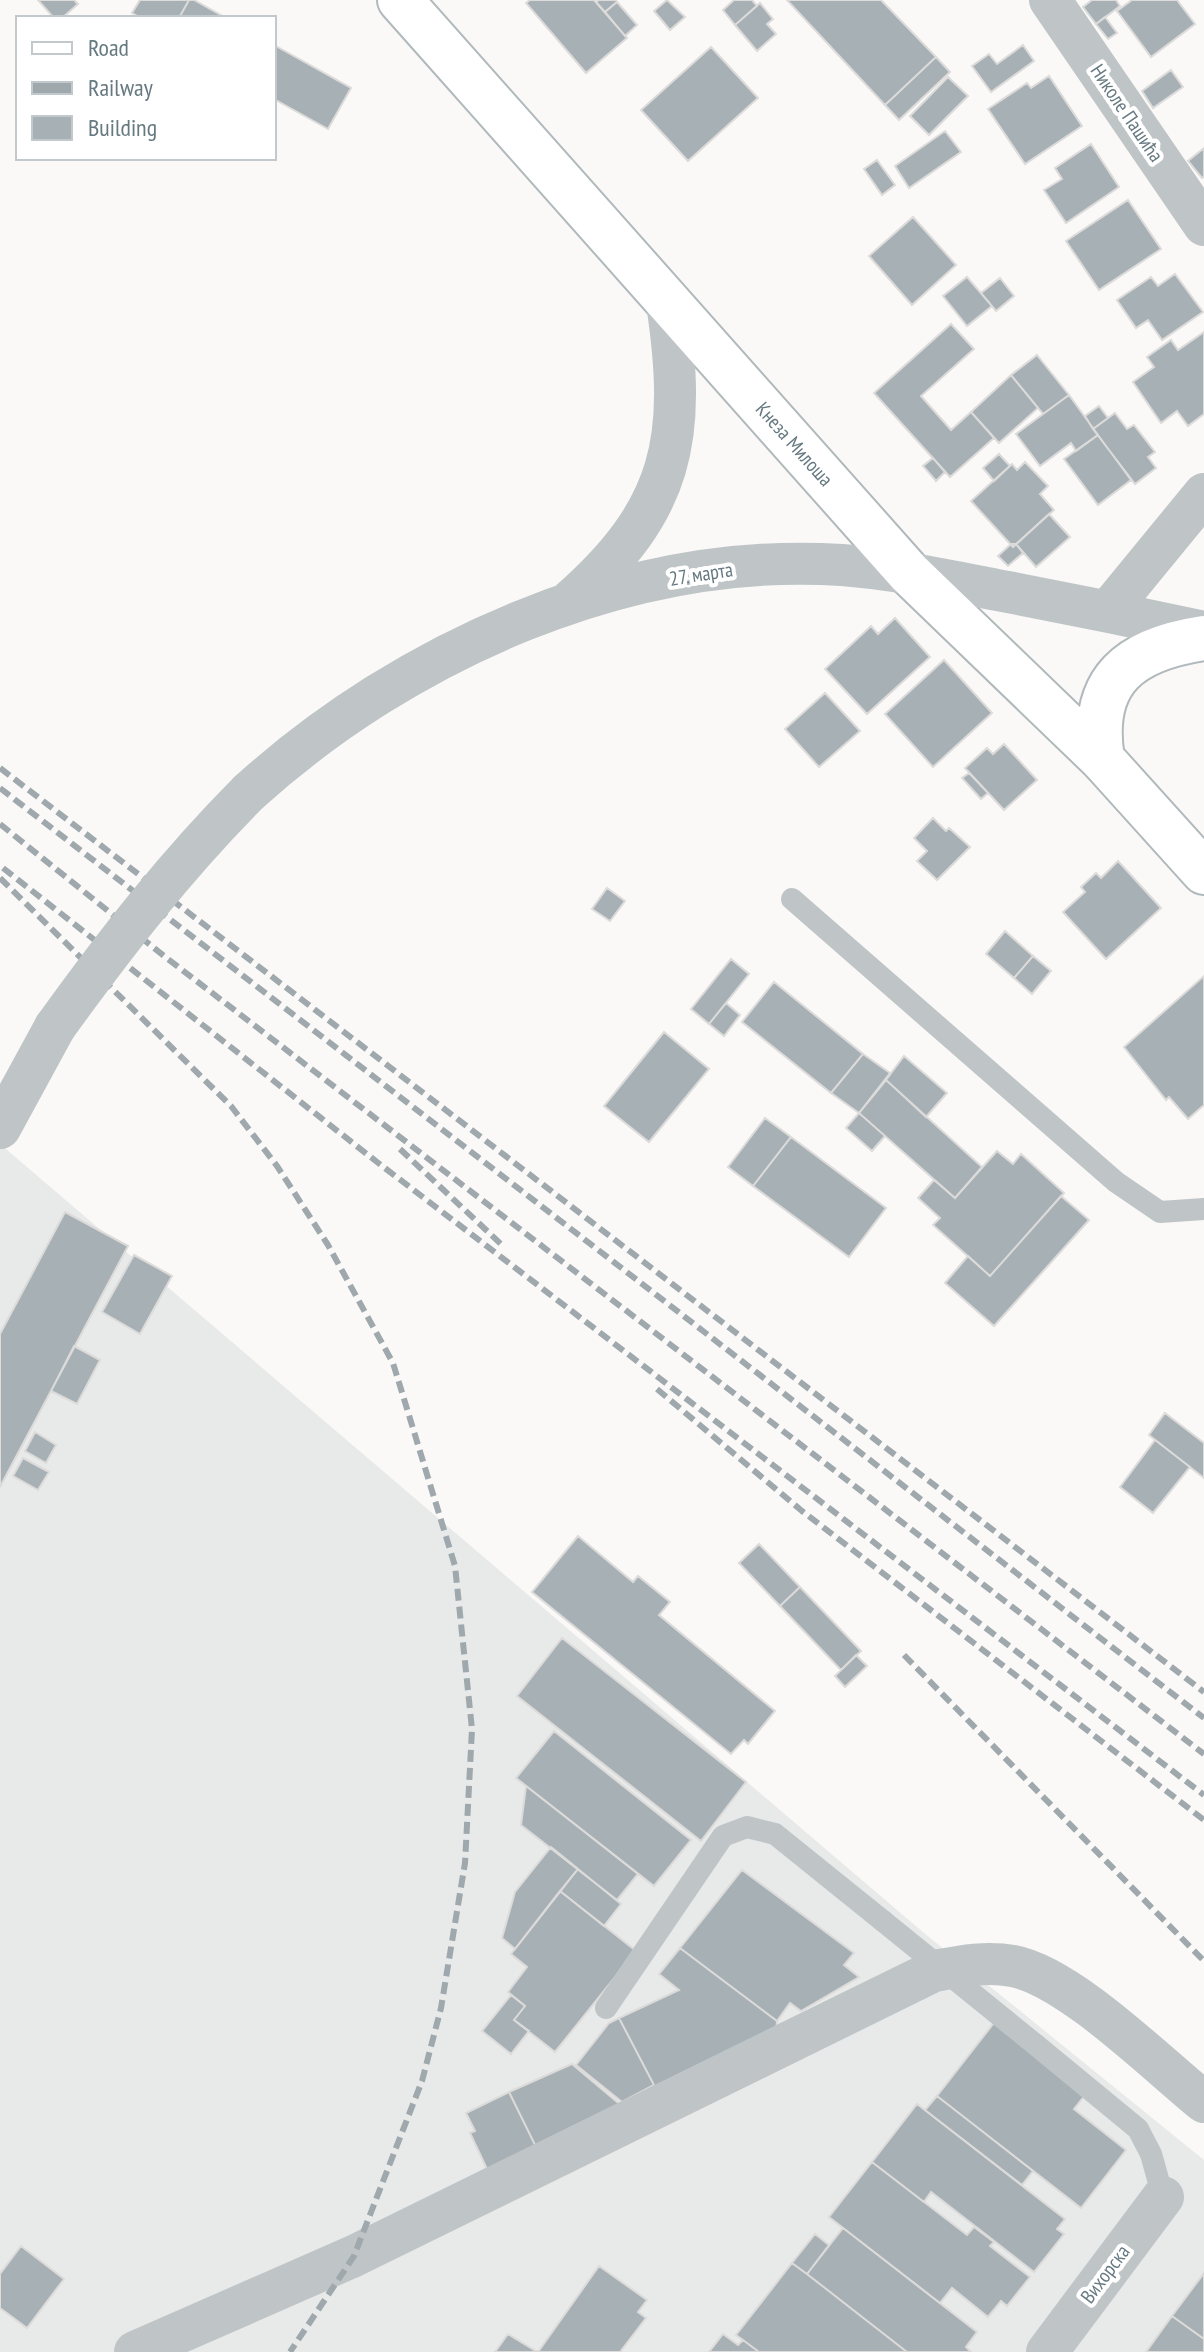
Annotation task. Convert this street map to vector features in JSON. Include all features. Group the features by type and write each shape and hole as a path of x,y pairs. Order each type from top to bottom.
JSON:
{"main road":[{"name":"Кнеза Милоша","path":"400,0 909,573 1102,759 1204,872"},
{"path":"1102,759 1099,736 1104,705 1121,671 1141,654 1204,635"}],"street":[{"name":"Николе Пашића","path":"1066,6 1204,225"},
{"path":"568,603 629,538 647,513 667,472 673,447 677,401 667,303"},
{"path":"1108,611 1204,494"},
{"name":"27. марта","path":"0,1128 55,1027 115,944 188,854 249,792 298,748 370,699 477,641 568,603 699,572 811,564 909,573 1108,611 1204,635"},
{"path":"135,2352 354,2256 934,1971 976,1963 1016,1967 1065,1989 1204,2102"},
{"name":"Вихорска","path":"1047,2352 1163,2197"}],"lane":[{"path":"792,899 1116,1182 1160,1212 1204,1209"},
{"path":"606,2008 723,1836 747,1827 775,1834 1138,2129 1151,2154 1163,2197"}],"shaded area":[{"path":"0,1144 924,1933 1204,2160 1204,2352 0,2352"}],"building":[{"path":"38,0 74,0 78,4 64,16 52,16"},
{"path":"140,0 189,0 180,16 137,16 132,13"},
{"path":"189,0 194,0 222,16 180,16"},
{"path":"530,0 594,0 627,38 586,73 526,3"},
{"path":"667,0 685,17 670,30 654,11"},
{"path":"734,0 752,0 757,6 735,25 723,10"},
{"path":"787,0 881,0 936,57 885,105"},
{"path":"1092,0 1116,0 1120,6 1096,24 1083,7"},
{"path":"1132,0 1177,0 1195,24 1151,57 1117,11"},
{"path":"596,2 617,2 605,12"},
{"path":"617,2 637,25 625,36 605,12"},
{"path":"760,3 773,19 767,24 776,34 757,51 735,25"},
{"path":"1105,17 1117,33 1108,39 1096,24"},
{"path":"1023,45 1034,61 991,92 972,66 989,54 997,64"},
{"path":"276,46 351,88 328,129 276,100"},
{"path":"711,47 758,98 688,161 641,110"},
{"path":"936,57 950,72 899,120 885,105"},
{"path":"1171,70 1183,87 1153,108 1142,91"},
{"path":"1049,76 1082,126 1025,164 988,109 1027,83 1031,88"},
{"path":"948,77 968,96 929,135 910,116"},
{"path":"945,131 961,152 909,188 895,166"},
{"path":"1091,144 1119,187 1066,223 1044,190 1062,179 1055,168"},
{"path":"1204,148 1204,177 1202,178 1188,161"},
{"path":"877,160 895,185 882,195 864,169"},
{"path":"1128,200 1161,249 1099,290 1066,241"},
{"path":"913,217 956,265 912,305 869,256"},
{"path":"1175,274 1203,312 1162,340 1148,320 1136,328 1117,300 1151,277 1158,286"},
{"path":"967,277 992,306 967,326 943,296"},
{"path":"1000,278 1014,296 996,311 981,293"},
{"path":"951,324 974,349 921,396 951,430 971,412 994,438 950,477 874,393"},
{"path":"1204,332 1204,414 1188,426 1177,411 1161,423 1133,382 1154,367 1147,357 1171,340 1178,350"},
{"path":"1037,355 1069,395 1043,414 1011,375"},
{"path":"1011,375 1038,408 999,443 971,412"},
{"path":"1069,395 1098,435 1076,451 1071,443 1040,466 1016,434"},
{"path":"1099,406 1108,418 1093,429 1085,416"},
{"path":"1115,413 1127,429 1134,425 1155,452 1148,457 1156,468 1135,484 1093,429"},
{"path":"1098,435 1131,480 1098,505 1064,459"},
{"path":"999,454 1010,466 994,481 983,468"},
{"path":"933,458 945,472 936,481 923,466"},
{"path":"1025,462 1048,486 1040,494 1054,510 1013,547 971,501 1012,464 1017,470"},
{"path":"1049,514 1070,537 1036,567 1016,544"},
{"path":"1011,544 1016,544 1023,553 1008,566 998,556"},
{"path":"895,618 930,657 867,714 825,669 871,626 878,634"},
{"path":"944,660 992,713 933,767 885,714"},
{"path":"825,693 860,731 819,767 785,729"},
{"path":"1004,744 1037,780 1004,810 965,768 987,748 993,754"},
{"path":"969,773 988,793 981,799 962,778"},
{"path":"933,818 970,847 937,880 917,861 927,851 914,838"},
{"path":"1118,861 1161,908 1106,959 1063,912 1085,892 1081,887 1096,873 1101,878"},
{"path":"607,888 625,901 610,921 592,909"},
{"path":"1005,931 1033,956 1014,978 986,954"},
{"path":"1033,956 1051,971 1032,994 1014,978"},
{"path":"731,959 749,974 709,1024 691,1009"},
{"path":"1204,976 1204,1105 1188,1119 1169,1097 1166,1100 1124,1047"},
{"path":"774,982 863,1054 831,1093 742,1022"},
{"path":"726,1003 740,1015 724,1036 709,1024"},
{"path":"664,1032 709,1069 649,1142 604,1106"},
{"path":"863,1054 890,1073 859,1113 831,1093"},
{"path":"904,1056 947,1093 926,1117 886,1080"},
{"path":"886,1080 982,1167 955,1198 859,1113"},
{"path":"859,1113 885,1136 872,1151 846,1128"},
{"path":"765,1118 791,1137 753,1186 728,1167"},
{"path":"791,1137 886,1208 849,1257 753,1186"},
{"path":"997,1151 1013,1164 1021,1154 1064,1193 990,1276 933,1225 940,1218 918,1198 934,1180 955,1198"},
{"path":"1061,1196 1089,1220 994,1326 945,1283 968,1256 990,1276"},
{"path":"65,1212 128,1246 0,1487 0,1334"},
{"path":"134,1255 172,1276 140,1334 102,1312"},
{"path":"74,1346 100,1360 77,1404 51,1391"},
{"path":"1165,1413 1204,1443 1204,1478 1149,1435"},
{"path":"35,1432 56,1445 46,1463 25,1451"},
{"path":"1155,1440 1190,1467 1153,1513 1120,1487"},
{"path":"23,1458 49,1472 38,1490 13,1476"},
{"path":"578,1536 633,1582 638,1576 670,1602 659,1615 775,1711 748,1744 744,1740 731,1754 532,1592"},
{"path":"759,1544 800,1587 780,1606 739,1563"},
{"path":"800,1587 861,1651 841,1670 780,1606"},
{"path":"562,1638 746,1782 701,1841 517,1696"},
{"path":"856,1655 867,1666 845,1687 835,1676"},
{"path":"554,1731 691,1840 654,1886 516,1778"},
{"path":"526,1786 638,1874 617,1900 521,1825"},
{"path":"551,1847 578,1869 515,1949 502,1938 515,1892"},
{"path":"578,1869 621,1904 604,1926 560,1891"},
{"path":"742,1870 854,1953 844,1965 859,1977 801,2011 790,2003 777,2021 680,1948"},
{"path":"560,1891 636,1951 555,2052 514,2020 525,2006 508,1992 527,1967 511,1954"},
{"path":"680,1948 777,2021 776,2031 657,2091 619,2018 679,1990 659,1974"},
{"path":"511,1995 525,2006 514,2020 529,2031 511,2054 482,2031"},
{"path":"619,2018 654,2085 622,2102 576,2065 609,2023"},
{"path":"997,2019 1089,2090 1074,2109 1126,2150 1081,2208 937,2096"},
{"path":"572,2064 629,2112 540,2155 509,2092"},
{"path":"509,2092 540,2155 487,2169 470,2133 475,2131 466,2113"},
{"path":"937,2096 1033,2171 1022,2185 925,2110"},
{"path":"917,2104 1065,2219 1057,2229 1064,2234 1034,2272 931,2192 924,2202 872,2162"},
{"path":"872,2162 967,2235 974,2227 994,2242 990,2246 1030,2277 1007,2306 1001,2301 988,2317 952,2288 940,2303 829,2217"},
{"path":"843,2228 977,2332 966,2347 971,2352 907,2352 807,2274"},
{"path":"815,2234 829,2245 807,2274 792,2263"},
{"path":"21,2246 64,2279 27,2328 0,2308 0,2274"},
{"path":"792,2263 907,2352 759,2352 736,2335"},
{"path":"599,2266 647,2300 638,2312 646,2318 620,2352 538,2352"},
{"path":"1204,2273 1204,2339 1172,2316"},
{"path":"1172,2316 1204,2339 1204,2352 1146,2352"},
{"path":"508,2334 536,2351 538,2352 495,2352"},
{"path":"723,2334 738,2345 743,2340 759,2352 709,2352"}],"railway":[{"path":"0,768 1204,1692"},
{"path":"0,788 1204,1718"},
{"path":"0,824 164,956 1204,1754"},
{"path":"3,868 377,1162 1204,1795"},
{"path":"0,878 231,1106 277,1166 328,1245 393,1363 455,1566 472,1729 465,1863 441,2008 422,2081 354,2256 290,2352"},
{"path":"400,1149 502,1245"},
{"path":"657,1389 802,1511 1204,1820"},
{"path":"904,1655 1204,1961"}]}
